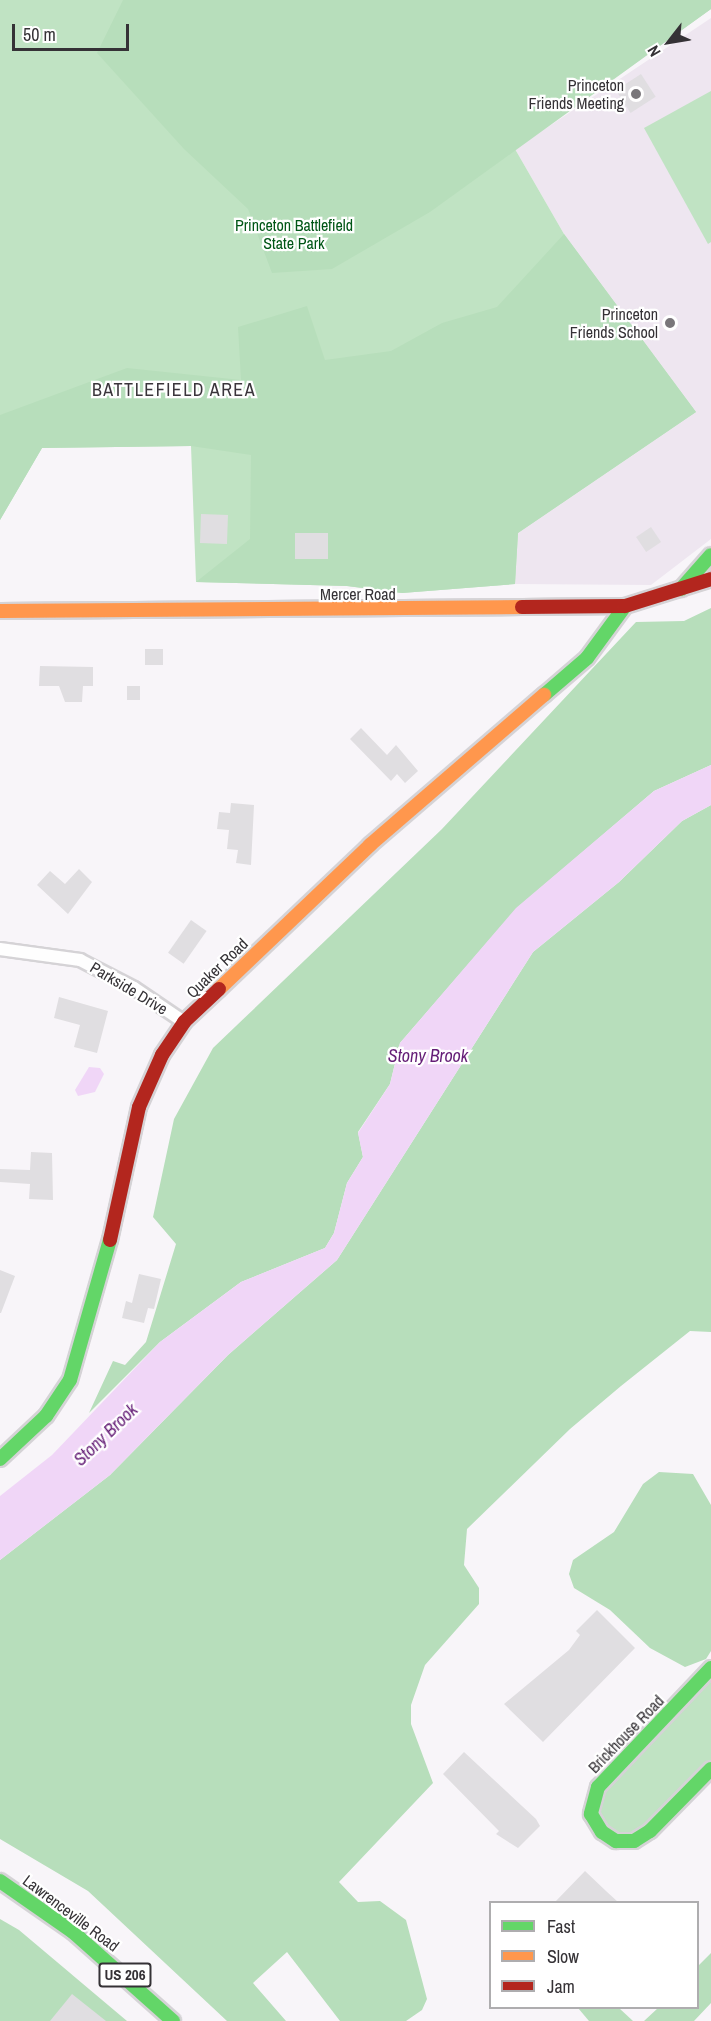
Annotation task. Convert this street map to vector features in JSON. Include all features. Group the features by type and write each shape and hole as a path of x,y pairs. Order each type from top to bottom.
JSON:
{"main road":[{"path":"679,591 711,555"},
{"name":"Mercer Road","path":"0,611 625,606 679,591 711,579"},
{"name":"Quaker Road","path":"0,1459 46,1416 70,1380 109,1246 139,1107 162,1054 184,1022 370,845 587,658 625,606"},
{"name":"Brickhouse Road","path":"711,1668 598,1787 591,1814 609,1836 634,1841 650,1831 711,1768"},
{"name":"Lawrenceville Road","path":"0,1881 82,1939 173,2021"}],"street":[{"name":"Parkside Drive","path":"0,949 80,960 135,988 184,1022"}],"shaded area":[{"name":"Princeton Friends School","path":"711,18 711,539 651,585 515,584 518,533 696,412 564,234 515,149"}],"green space":[{"name":"Princeton Battlefield State Park","path":"0,0 711,0 711,9 515,149 564,234 696,412 518,533 515,584 402,593 347,586 196,582 191,446 42,448 0,520"},
{"path":"123,0 711,0 711,9 430,212 332,269 272,273 248,209 184,149 97,53"},
{"path":"711,91 711,242 708,244 644,128"},
{"path":"564,234 696,412 518,533 515,584 402,593 347,586 196,582 250,539 251,455 191,446 42,448 0,520 0,415 127,368 241,380 238,327 307,306 325,360 391,351 442,323 497,307"},
{"path":"711,608 711,765 654,791 517,908 400,1043 390,1084 358,1132 363,1157 347,1183 334,1233 325,1248 241,1282 160,1342 89,1413 113,1361 125,1365 146,1342 176,1244 153,1217 174,1119 213,1048 442,829 636,622 684,621"},
{"path":"711,805 711,1332 690,1331 621,1386 570,1429 467,1529 464,1565 479,1588 479,1604 425,1665 411,1705 411,1724 433,1783 339,1882 358,1902 380,1901 406,1920 427,1999 422,2010 406,2021 340,2021 287,1952 253,1983 286,2021 227,2021 88,1891 0,1839 0,1560 110,1475 228,1355 337,1260 533,952 619,882 682,821"},
{"path":"659,1472 693,1474 711,1505 711,1651 706,1659 685,1667 650,1648 610,1610 574,1588 569,1574 573,1560 614,1532 643,1484"},
{"path":"711,1678 711,1761 639,1833 626,1837 597,1818 601,1791"},
{"path":"0,1919 19,1930 127,2021 0,2021"},
{"path":"711,1953 711,2003 694,2021 644,2021 657,2009 699,2009 699,1965"},
{"path":"579,2009 620,2009 633,2021 589,2021"}],"water":[{"name":"Stony Brook","path":"711,765 711,805 682,821 619,882 533,952 337,1260 228,1355 110,1475 0,1560 0,1496 52,1455 160,1342 241,1282 325,1248 334,1233 347,1183 363,1157 358,1133 390,1084 400,1043 516,908 654,791"},
{"path":"89,1067 100,1068 104,1074 95,1092 78,1096 75,1090"}],"building":[{"name":"Princeton Friends Meeting","path":"641,74 656,97 631,113 616,90"},
{"path":"201,514 228,515 227,544 200,543"},
{"path":"651,527 661,542 646,552 636,537"},
{"path":"295,533 328,533 328,559 295,559"},
{"path":"145,649 163,649 163,665 145,665"},
{"path":"40,666 93,667 93,686 83,686 82,702 65,702 59,686 39,686"},
{"path":"127,686 140,686 140,700 127,700"},
{"path":"361,728 387,755 396,745 418,771 405,783 397,774 391,781 350,739"},
{"path":"231,803 254,805 251,865 236,863 238,850 227,849 229,830 217,829 219,812 230,813"},
{"path":"79,869 92,882 68,914 37,885 50,871 65,884"},
{"path":"191,920 207,931 184,964 168,953"},
{"path":"59,997 108,1011 97,1053 74,1047 80,1025 54,1018"},
{"path":"31,1152 52,1153 53,1200 29,1199 30,1184 0,1182 0,1169 30,1170"},
{"path":"0,1270 15,1276 1,1313 0,1313"},
{"path":"139,1274 161,1279 154,1309 148,1308 144,1323 122,1318 126,1301 132,1303"},
{"path":"597,1610 635,1648 543,1742 504,1704 569,1650 580,1635 576,1631"},
{"path":"464,1752 536,1819 540,1826 518,1848 496,1834 499,1831 443,1774"},
{"path":"585,1871 617,1901 556,1901"},
{"path":"72,1994 106,2021 50,2021"}],"traffic: fast":[{"path":"681,589 711,555"},
{"path":"544,695 587,658 625,606"},
{"path":"0,1459 46,1416 70,1380 110,1240"},
{"path":"711,1668 598,1787 591,1814 602,1832 616,1841 634,1841 650,1831 711,1769"},
{"path":"0,1881 73,1932 173,2021"}],"traffic: slow":[{"path":"0,611 522,607"},
{"path":"219,989 370,845 544,695"}],"traffic: jam":[{"path":"522,607 625,606 711,579"},
{"path":"110,1240 139,1107 162,1055 184,1022 219,989"}],"place":[{"name":"Princeton Friends Meeting","path":"636,94"},
{"name":"Princeton Friends School","path":"670,323"}],"district":[{"name":"BATTLEFIELD AREA","path":"174,390"}]}
